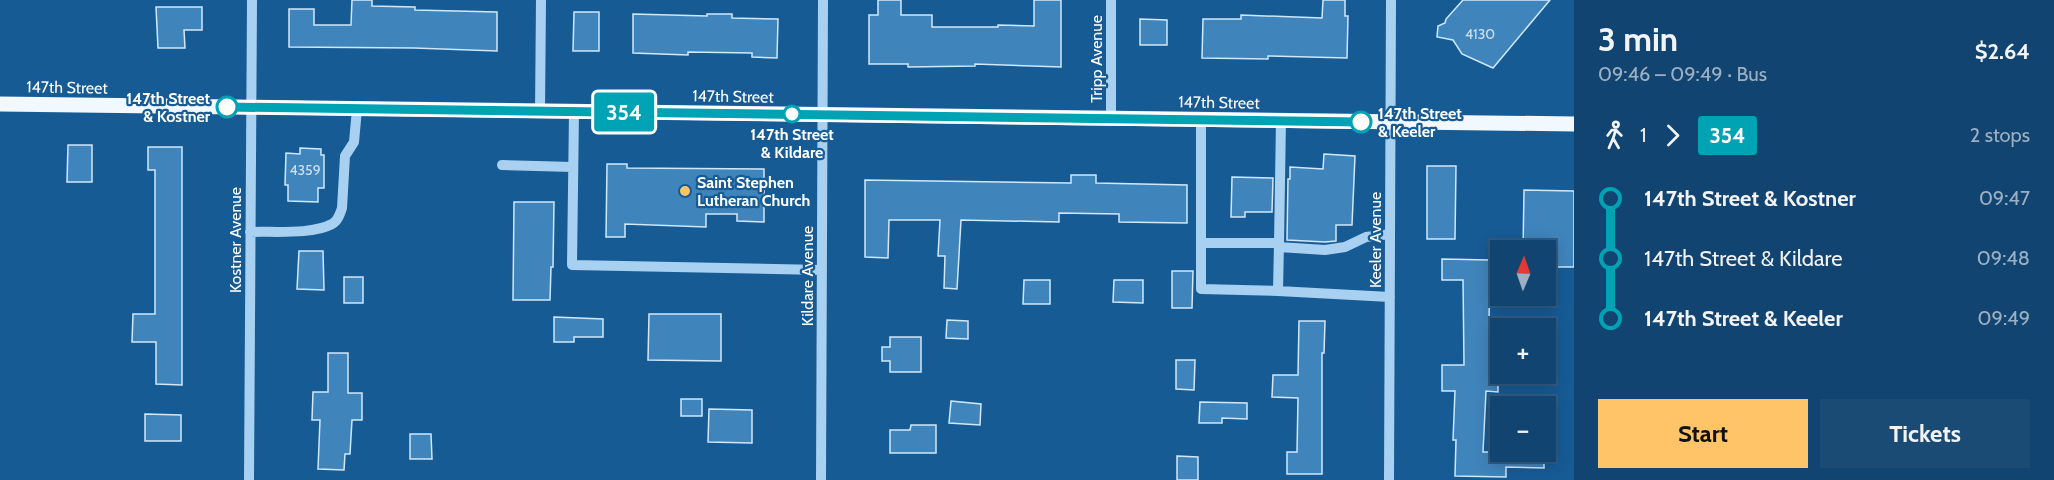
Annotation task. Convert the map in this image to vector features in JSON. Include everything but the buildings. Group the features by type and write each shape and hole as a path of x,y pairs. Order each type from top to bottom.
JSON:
{"main road":[{"name":"147th Street","path":"0,104 1574,124"}],"street":[{"name":"Kostner Avenue","path":"249,480 252,0"},
{"path":"540,111 541,0"},
{"name":"Kildare Avenue","path":"821,480 823,0"},
{"name":"Tripp Avenue","path":"1111,0 1111,118"},
{"name":"Keeler Avenue","path":"1389,480 1391,0"},
{"path":"250,231 300,231 334,224 342,208 345,156 354,142 357,109"},
{"path":"574,112 572,265 822,270"},
{"path":"1201,119 1201,289 1390,297"},
{"path":"1278,291 1281,120"},
{"path":"502,165 573,167"},
{"path":"1201,243 1279,245 1325,250 1345,247 1366,237 1390,234"}],"bus line":[{"name":"354","path":"227,107 1361,122"}],"place":[{"name":"147th Street & Kostner","path":"227,107"},
{"name":"147th Street & Kildare","path":"792,114"},
{"name":"147th Street & Keeler","path":"1361,122"},
{"name":"Saint Stephen Lutheran Church","path":"685,191"}]}
